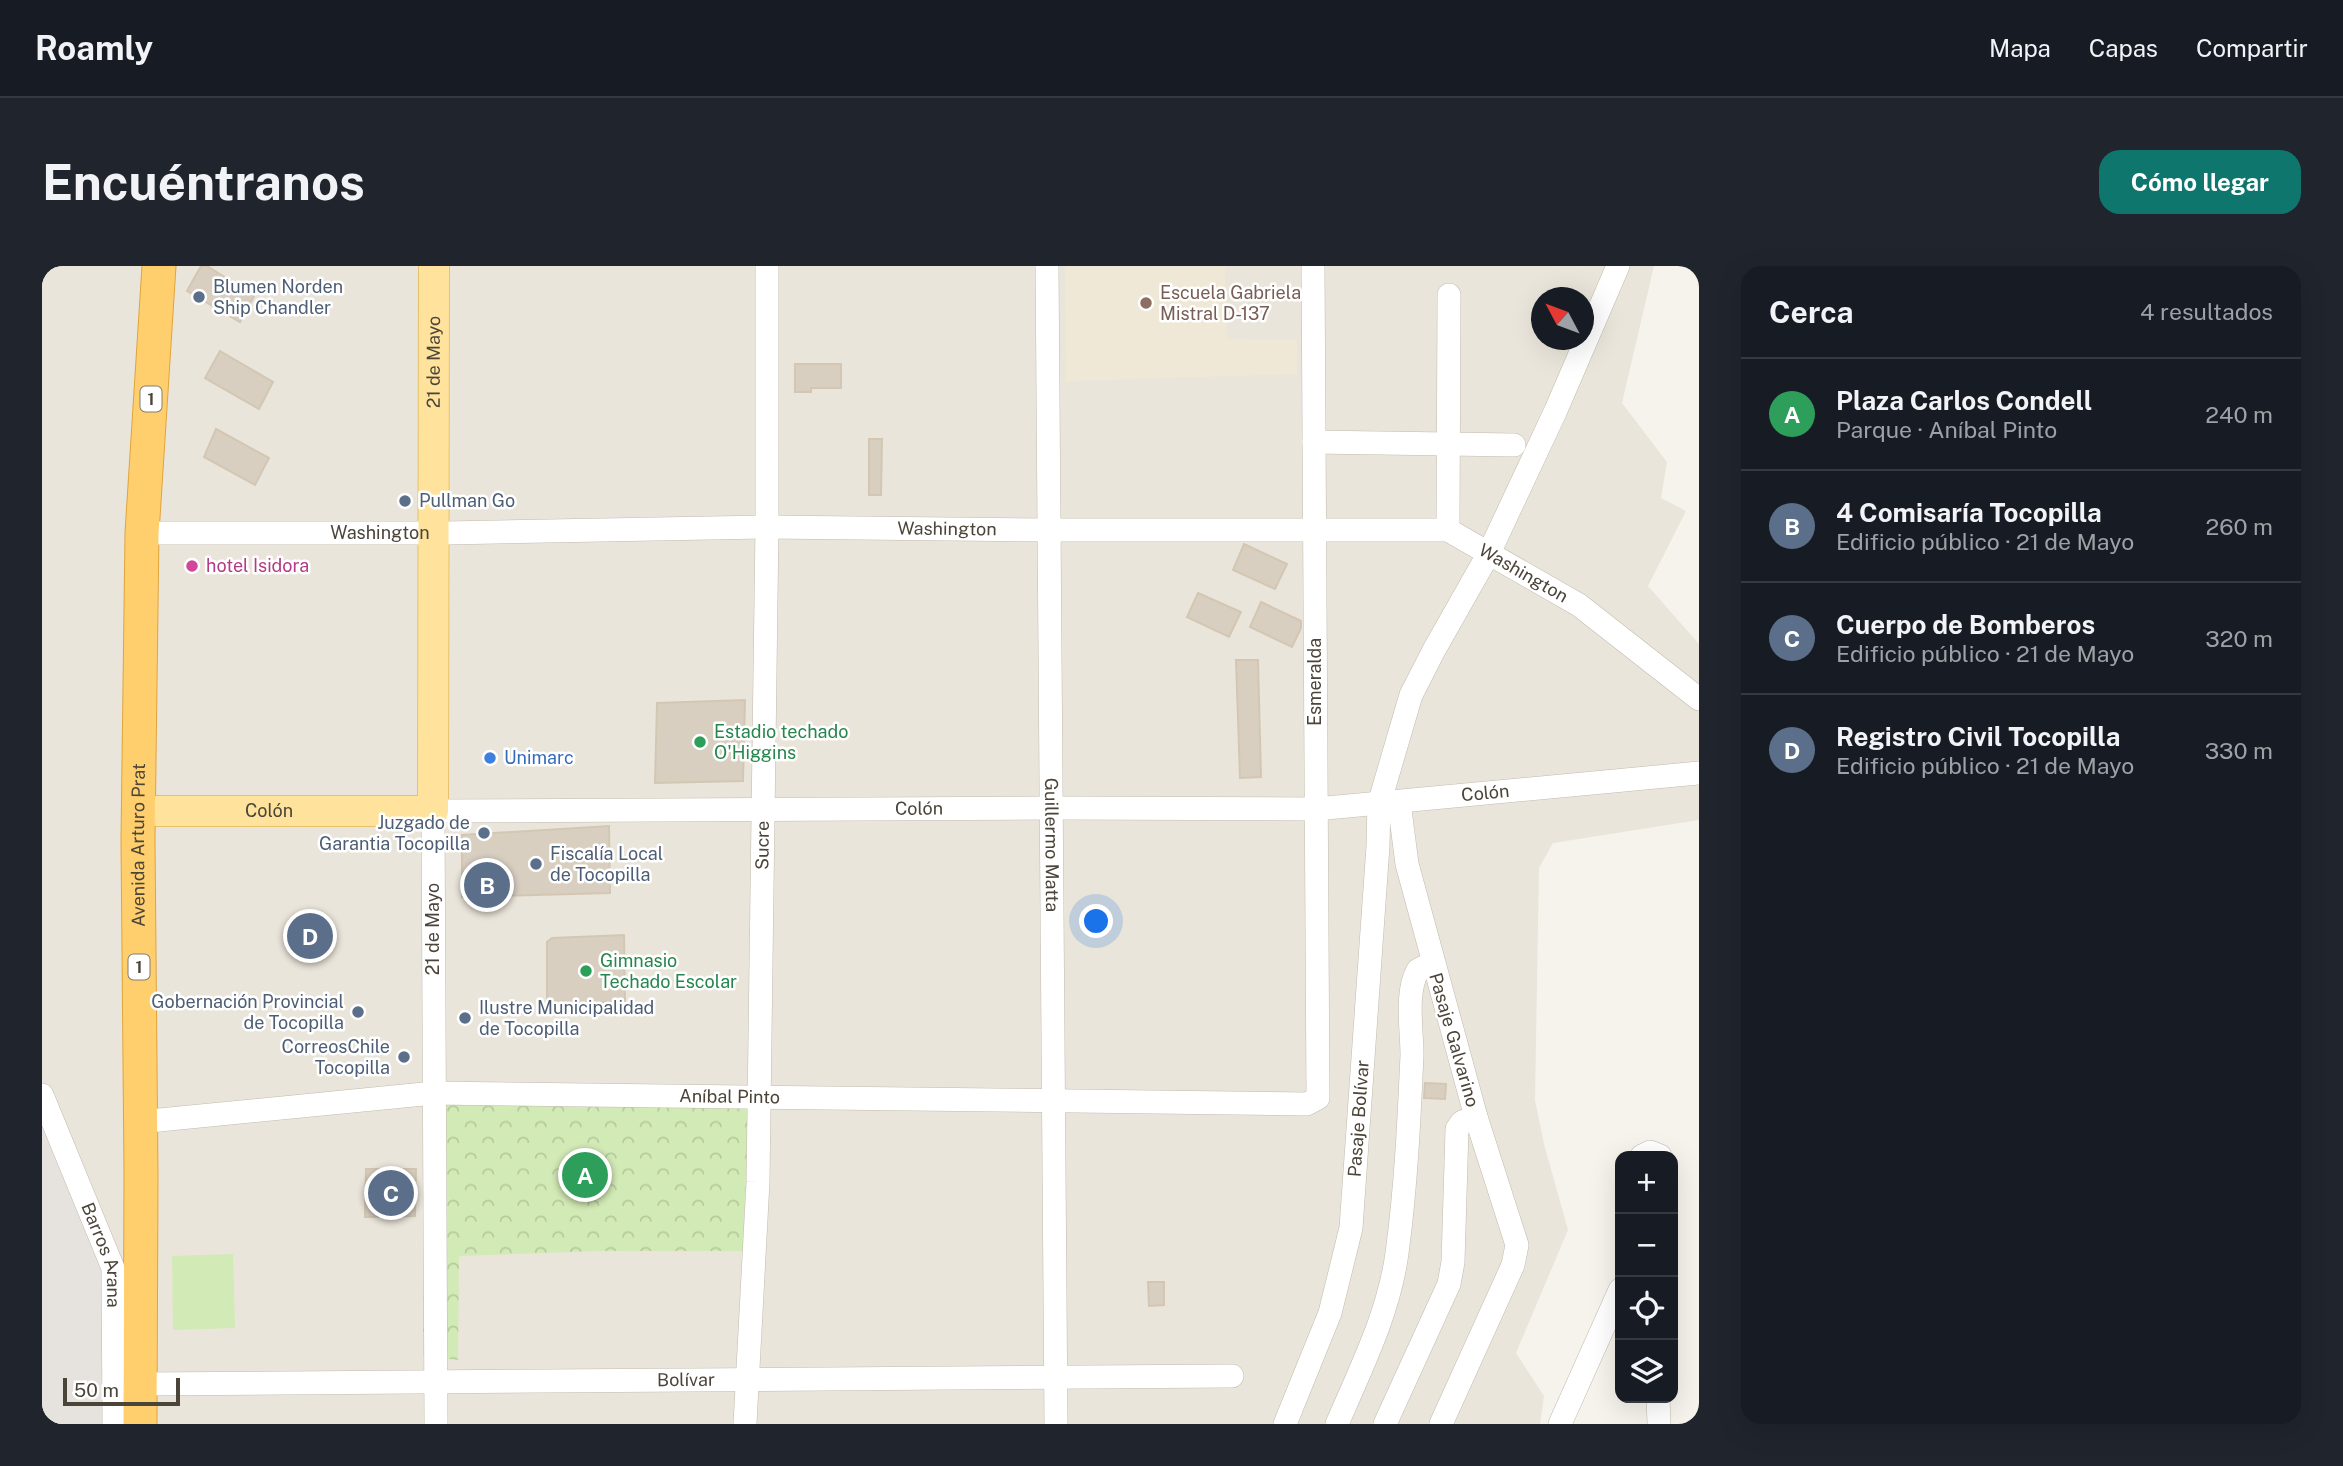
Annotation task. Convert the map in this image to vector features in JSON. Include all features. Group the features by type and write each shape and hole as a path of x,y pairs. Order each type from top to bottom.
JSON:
{"highway":[{"name":"Avenida Arturo Prat","path":"159,266 151,533 147,812 148,1121 141,1175 149,1384 159,1424"},
{"name":"Avenida Arturo Prat","path":"151,533 174,266"},
{"name":"Avenida Arturo Prat","path":"140,1424 149,1384"}],"main road":[{"name":"21 de Mayo","path":"433,811 434,266"},
{"name":"Colón","path":"147,812 433,811"}],"street":[{"name":"Sucre","path":"745,1424 758,1182 767,527 767,266"},
{"name":"Guillermo Matta","path":"1047,266 1056,1424"},
{"name":"Esmeralda","path":"1313,266 1318,1098"},
{"path":"1389,803 1411,695 1489,553 1556,410 1618,266"},
{"path":"1448,530 1449,295"},
{"path":"1314,442 1514,445"},
{"name":"Washington","path":"151,533 433,534 767,527 1448,530 1579,605 1699,699"},
{"name":"Colón","path":"433,811 1316,809 1699,773"},
{"name":"Pasaje Galvarino","path":"1385,1424 1449,1284 1453,1262 1457,1129 1462,1122 1476,1116 1432,963 1407,864 1404,841 1389,803"},
{"name":"Pasaje Bolívar","path":"1286,1424 1330,1313 1351,1228 1378,846 1389,803"},
{"name":"21 de Mayo","path":"433,811 436,1424"},
{"path":"1378,846 1404,841"},
{"path":"1337,1424 1370,1350 1389,1290 1406,1173 1412,990 1418,970 1432,963"},
{"name":"Aníbal Pinto","path":"148,1121 434,1093 1307,1104 1318,1098"},
{"name":"Barros Arana","path":"42,1095 113,1268 114,1424"},
{"path":"1441,1424 1513,1265 1517,1245 1476,1116"},
{"path":"1560,1424 1615,1301"},
{"name":"Bolívar","path":"149,1384 1232,1376"},
{"path":"1658,1403 1659,1424"}],"shaded area":[{"path":"42,266 1654,266 1622,403 1667,462 1661,498 1686,511 1648,586 1699,644 1699,820 1553,843 1539,868 1535,1100 1544,1144 1568,1230 1516,1353 1544,1396 1540,1424 105,1424 42,1108"},
{"name":"Escuela Gabriela Mistral D-137","path":"1065,266 1225,266 1227,339 1297,340 1297,374 1066,381"},
{"path":"42,1108 105,1270 105,1424 42,1424"}],"green space":[{"path":"424,1099 749,1099 743,1251 600,1251 459,1256 458,1360 423,1356"},
{"path":"233,1254 235,1328 173,1330 172,1256"}],"building":[{"path":"201,266 207,266 254,296 240,322 187,291"},
{"path":"220,351 273,382 259,409 205,378"},
{"path":"795,364 841,364 841,388 811,388 811,392 795,392"},
{"path":"216,429 269,458 255,485 204,457"},
{"path":"869,439 882,439 881,495 869,495"},
{"path":"1244,544 1287,564 1275,589 1233,570"},
{"path":"1198,593 1241,612 1229,637 1187,617"},
{"path":"1261,602 1301,621 1301,628 1292,647 1250,627"},
{"path":"1236,660 1258,660 1261,777 1240,778"},
{"name":"Estadio techado O'Higgins","path":"745,700 743,781 655,783 657,703"},
{"name":"Fiscalía Local de Tocopilla","path":"609,826 610,893 462,897 462,835"},
{"name":"Gimnasio Techado Escolar","path":"624,935 625,1001 547,1005 547,942 552,938"},
{"path":"1425,1083 1446,1084 1445,1099 1424,1098"},
{"path":"366,1169 416,1169 415,1216 365,1217"},
{"path":"596,1170 604,1170 610,1180 604,1190 596,1190 590,1184 590,1176"},
{"path":"1148,1282 1164,1282 1164,1305 1149,1306"}],"place":[{"name":"Blumen Norden Ship Chandler","path":"199,297"},
{"name":"Escuela Gabriela Mistral D-137","path":"1146,303"},
{"name":"Pullman Go","path":"405,501"},
{"name":"hotel Isidora","path":"192,566"},
{"name":"Estadio techado O'Higgins","path":"700,742"},
{"name":"Unimarc","path":"490,758"},
{"name":"Juzgado de Garantia Tocopilla","path":"484,833"},
{"name":"Fiscalía Local de Tocopilla","path":"536,864"},
{"name":"4 Comisaría Tocopilla","path":"487,885"},
{"name":"Registro Civil Tocopilla","path":"310,936"},
{"name":"Gimnasio Techado Escolar","path":"586,971"},
{"name":"Gobernación Provincial de Tocopilla","path":"358,1012"},
{"name":"Ilustre Municipalidad de Tocopilla","path":"465,1018"},
{"name":"CorreosChile Tocopilla","path":"404,1057"},
{"name":"Plaza Carlos Condell","path":"585,1175"},
{"name":"Cuerpo de Bomberos","path":"391,1193"}]}
